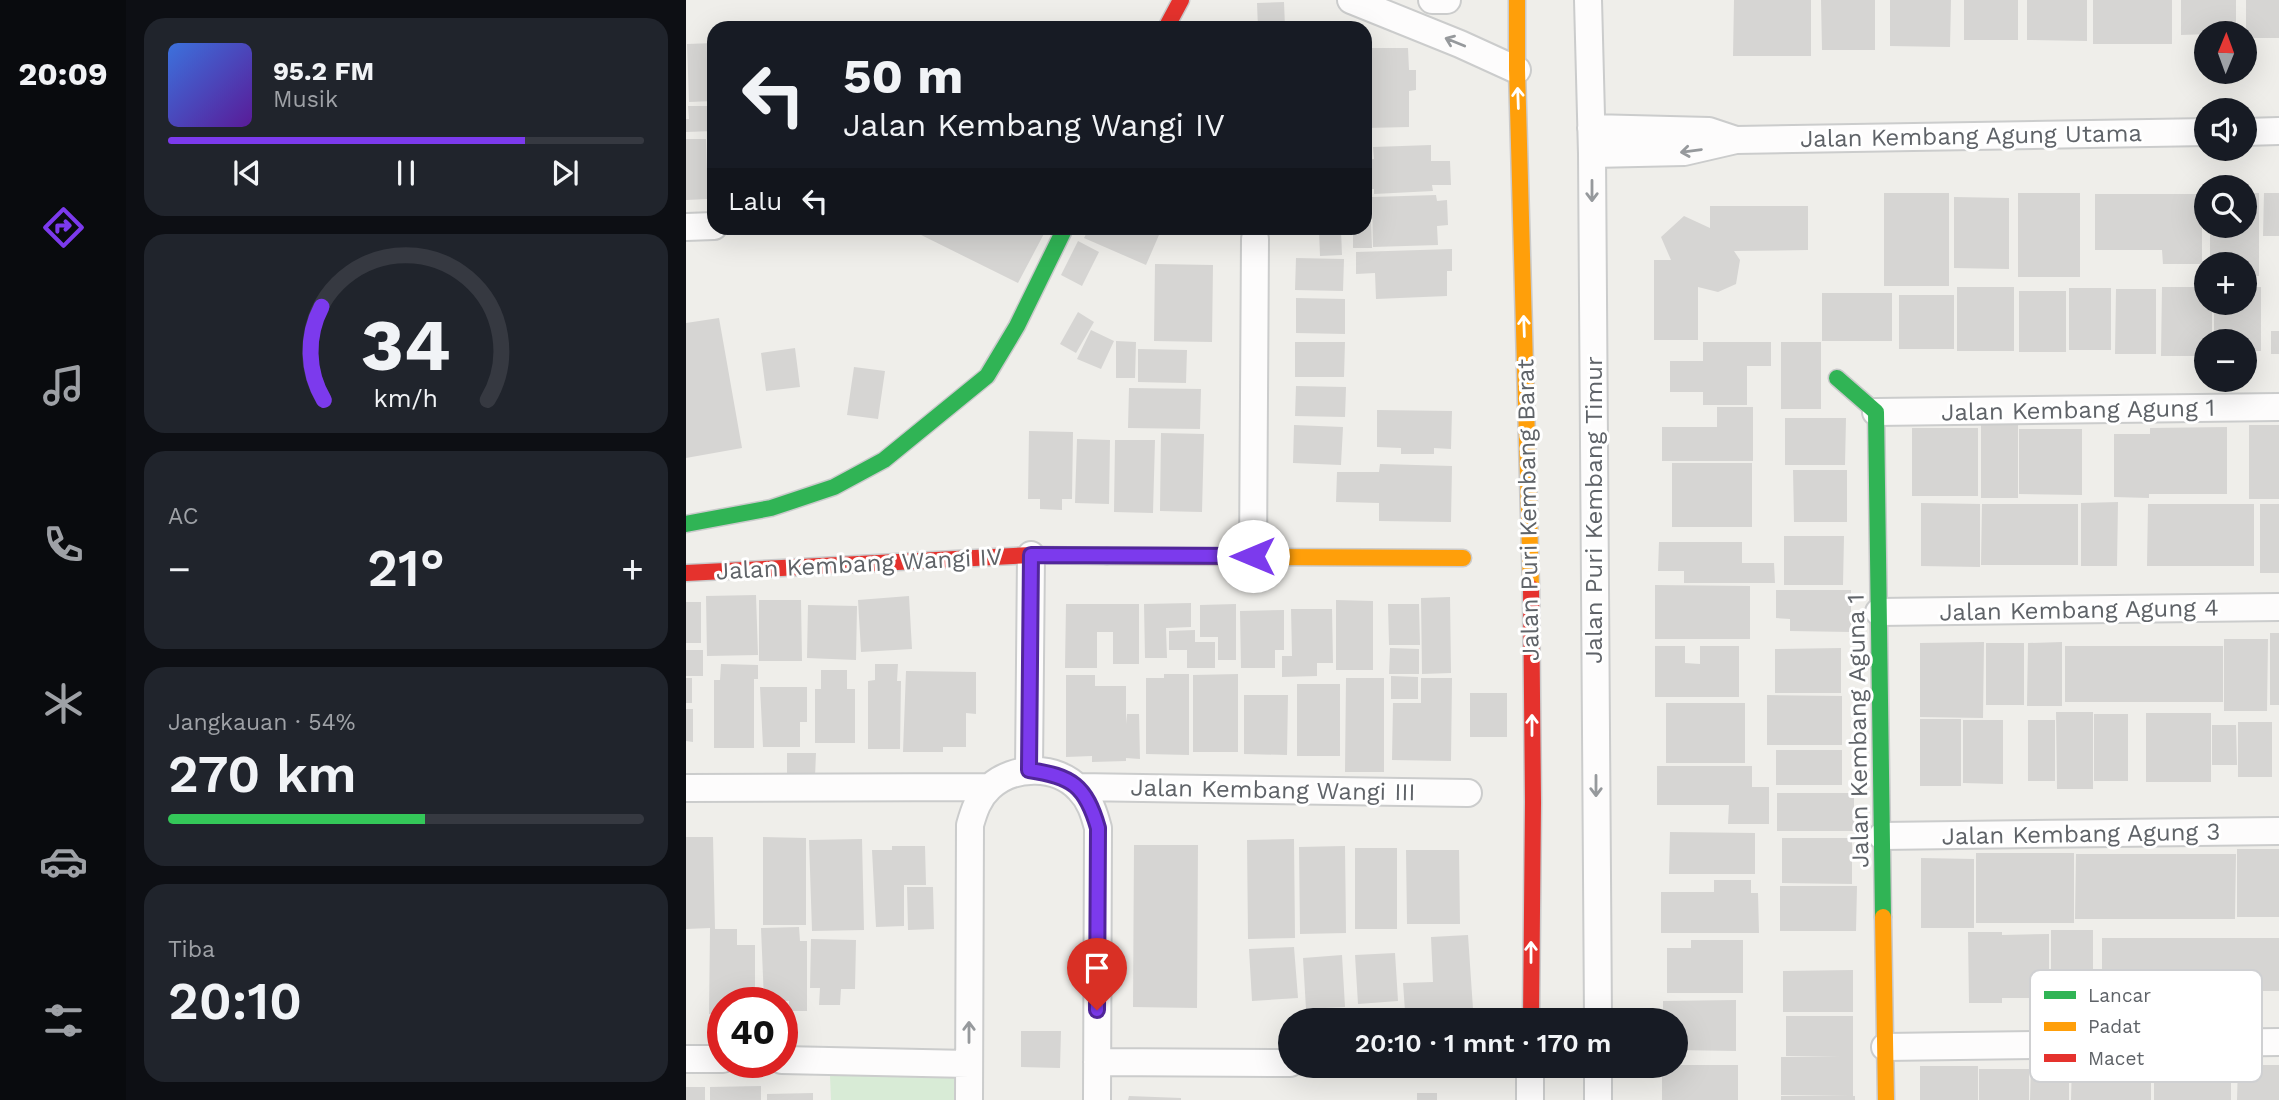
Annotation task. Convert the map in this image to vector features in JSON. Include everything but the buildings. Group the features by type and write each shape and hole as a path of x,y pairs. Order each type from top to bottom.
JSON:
{"street":[{"path":"1170,21 1181,0"},
{"path":"1351,0 1517,70"},
{"path":"1432,0 1447,0"},
{"name":"Jalan Puri Kembang Barat","path":"1517,0 1531,567 1531,1008"},
{"name":"Jalan Puri Kembang Timur","path":"1588,0 1592,141 1598,1008"},
{"name":"Jalan Kembang Agung Utama","path":"1592,141 1709,131 1736,140 2194,132"},
{"path":"2257,132 2279,131"},
{"path":"686,227 707,226"},
{"path":"686,524 771,508 834,487 884,460 987,376 1017,327 1062,235"},
{"path":"1253,556 1255,239"},
{"path":"1838,378 1876,412"},
{"name":"Jalan Kembang Agung 1","path":"1876,412 2279,407"},
{"name":"Jalan Kembang Aguna 1","path":"1876,412 1886,1100"},
{"name":"Jalan Kembang Wangi IV","path":"1029,770 1031,555"},
{"name":"Jalan Kembang Wangi IV","path":"686,573 1031,555 1463,558"},
{"name":"Jalan Kembang Agung 4","path":"1879,612 2279,607"},
{"path":"969,1100 970,825 976,804 990,787 1008,775 1029,770 1056,774 1079,787 1092,806 1098,828 1097,1100"},
{"path":"686,788 990,787"},
{"name":"Jalan Kembang Wangi III","path":"1079,787 1468,793"},
{"name":"Jalan Kembang Agung 3","path":"1882,836 2279,831"},
{"path":"1885,1047 2030,1045"},
{"path":"686,1059 707,1059"},
{"path":"798,1060 969,1064"},
{"path":"1097,1062 1278,1063"},
{"path":"1530,1100 1531,1078"},
{"path":"1598,1078 1598,1100"}],"green space":[{"path":"954,1073 955,1100 831,1100 830,1076"}],"traffic: fast":[{"path":"686,524 771,508 834,487 884,460 987,376 1017,326 1062,235"},
{"path":"1837,378 1876,412 1883,917"}],"traffic: slow":[{"path":"1517,0 1531,588"},
{"path":"1107,556 1463,558"},
{"path":"1883,917 1886,1100"}],"traffic: jam":[{"path":"1170,21 1181,0"},
{"path":"686,573 1031,555 1107,556"},
{"path":"1531,588 1531,1008"}],"route":[{"path":"1097,1010 1098,828 1092,806 1079,787 1056,774 1029,770 1031,555 1253,556"}]}
